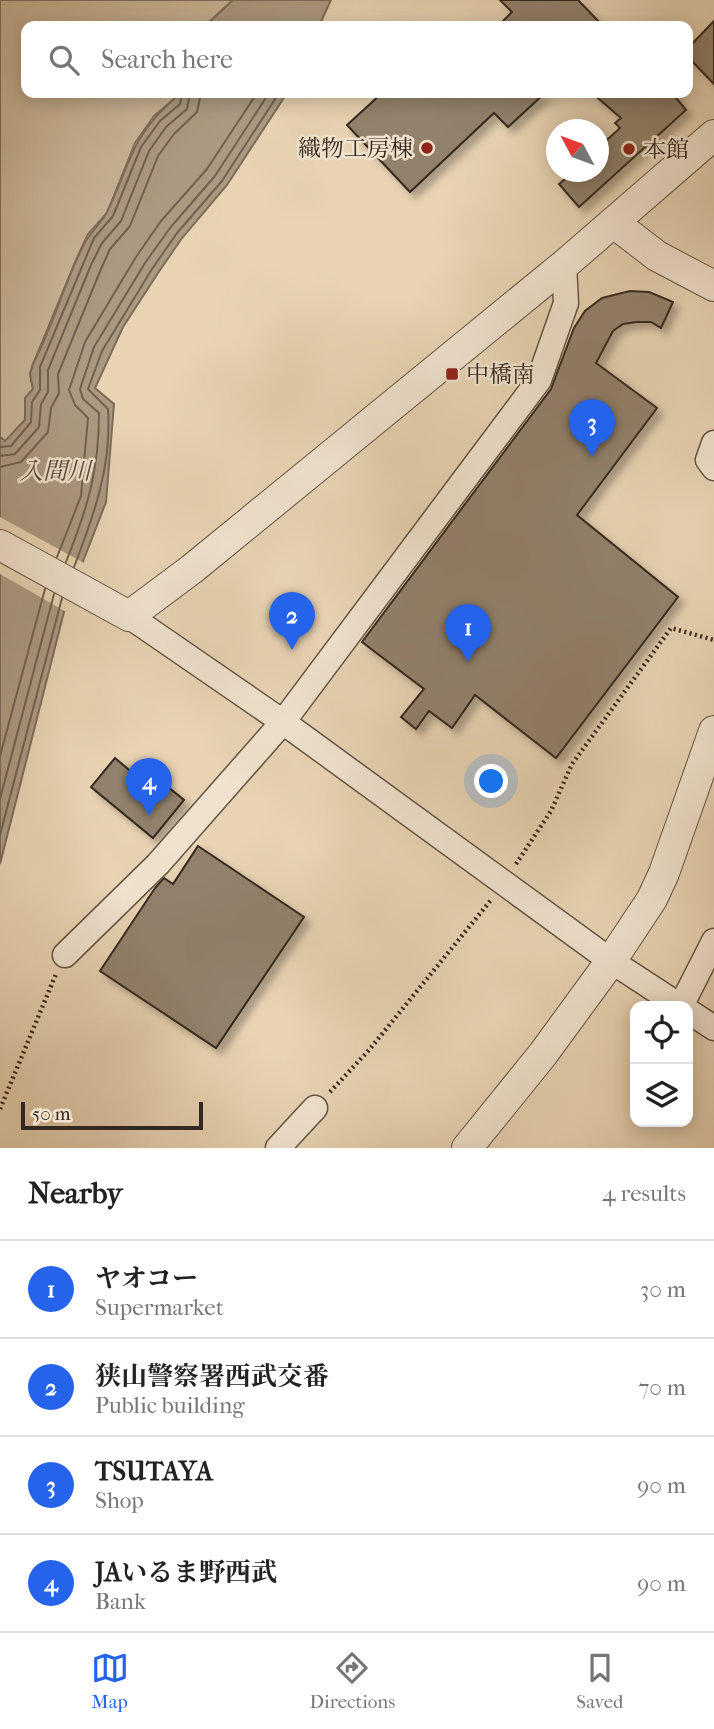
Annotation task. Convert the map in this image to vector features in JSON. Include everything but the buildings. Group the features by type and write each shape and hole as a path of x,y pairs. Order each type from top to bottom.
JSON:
{"street":[{"path":"117,609 192,569 564,265 714,135"},
{"path":"614,223 657,256 714,286"},
{"path":"65,955 158,864 283,722 539,380 566,303 564,265"},
{"path":"714,443 708,460 714,468"},
{"path":"0,545 117,609 283,722 611,961 673,1001"},
{"path":"467,1148 543,1054 611,961 664,873 714,731"},
{"path":"684,1001 714,941"},
{"path":"693,1014 714,1028"},
{"path":"278,1148 315,1108"}],"path":[{"path":"315,1108 369,1050 504,882 551,811 572,764 671,628 714,639"},
{"path":"0,1109 65,955"}],"shaded area":[{"path":"0,0 233,0 210,21 21,21 21,98 174,98 154,116 135,143 107,213 88,234 33,364 30,374 33,389 25,399 25,420 5,442 0,437"}],"water":[{"path":"233,0 331,0 321,21 210,21"},
{"name":"入間川","path":"284,98 227,185 182,238 158,273 123,327 95,388 114,404 106,502 65,608 0,864 0,437 5,441 25,420 25,398 33,389 30,374 33,364 76,260 107,212 140,139 174,99"}],"pier":[{"path":"0,517 86,564 68,613 0,574"}],"place":[{"name":"織物工房棟","path":"427,148"},
{"name":"本館","path":"629,149"},
{"name":"中橋南","path":"452,374"},
{"name":"TSUTAYA","path":"592,457"},
{"name":"狭山警察署西武交番","path":"292,650"},
{"name":"ヤオコー","path":"468,662"},
{"name":"JAいるま野西武","path":"149,816"}]}
